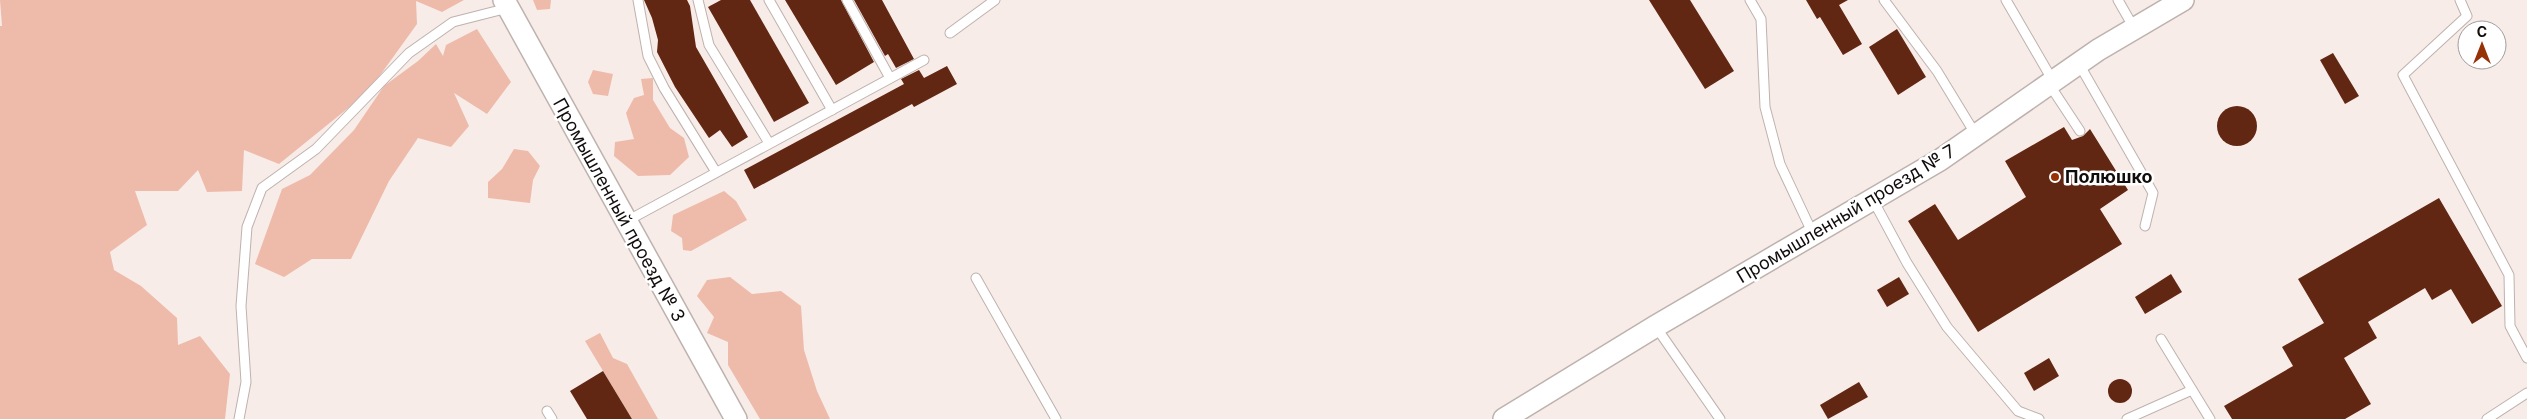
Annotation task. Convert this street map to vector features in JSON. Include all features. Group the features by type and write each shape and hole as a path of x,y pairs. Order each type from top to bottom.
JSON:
{"street":[{"name":"Промышленный проезд № 7","path":"1504,419 1656,326 1940,160 2079,63 2183,0"},
{"name":"Промышленный проезд № 3","path":"506,4 625,222 736,419"}],"lane":[{"path":"638,0 648,56 664,88 716,172"},
{"path":"698,0 709,45 769,144"},
{"path":"769,0 832,110"},
{"path":"847,0 890,78"},
{"path":"950,33 995,0"},
{"path":"1750,0 1761,19 1765,106 1780,164 1814,234"},
{"path":"1884,0 1937,71 1976,135"},
{"path":"2006,0 2051,83 2080,130"},
{"path":"2118,0 2134,28"},
{"path":"2460,0 2467,16 2403,75 2509,275 2510,326 2527,358"},
{"path":"239,419 246,382 241,306 246,228 262,188 316,149 409,53 452,22 506,4"},
{"path":"625,222 924,60"},
{"path":"2079,63 2153,193 2145,226"},
{"path":"1873,200 1907,263 1947,327 2018,411 2039,419"},
{"path":"976,278 1056,419"},
{"path":"1656,326 1720,419"},
{"path":"2161,339 2210,419"},
{"path":"2127,419 2192,390"},
{"path":"2487,419 2527,393"},
{"path":"547,411 552,419"}],"shaded area":[{"path":"0,0 464,0 442,12 416,1 417,24 368,92 279,164 244,150 242,191 207,192 198,170 178,191 135,191 147,225 110,252 114,270 141,286 177,318 178,345 200,336 230,374 225,419 0,419 0,26 2,26"},
{"path":"533,0 551,0 550,9 537,10"},
{"path":"477,29 511,82 487,114 454,93 469,126 451,147 418,138 389,181 351,259 312,259 284,277 255,264 282,189 310,175 354,130 384,86 418,61 436,44 443,56 446,45"},
{"path":"593,70 613,74 608,96 593,94 588,82"},
{"path":"653,78 653,100 670,128 684,138 689,157 670,175 638,176 614,156 615,142 634,139 626,113 634,98 644,95 641,79"},
{"path":"514,149 528,151 540,166 533,180 530,203 488,198 488,182 502,169"},
{"path":"724,191 736,201 747,220 691,251 683,250 682,238 671,231 673,215"},
{"path":"730,277 752,294 781,291 801,306 804,350 817,391 830,419 760,419 728,365 728,342 707,333 714,317 697,296 707,280"},
{"path":"600,333 613,358 627,364 658,419 632,419 585,341"}],"building":[{"path":"644,0 687,0 690,6 696,47 748,137 732,147 720,130 709,138 675,87 657,52 658,40 652,18"},
{"path":"721,0 750,0 809,103 774,122 708,7"},
{"path":"785,0 841,0 874,62 836,85"},
{"path":"854,0 882,0 914,59 896,68 888,54 885,56"},
{"path":"1649,0 1690,0 1734,71 1705,89"},
{"path":"1806,0 1848,0 1839,5 1862,44 1843,55 1820,17 1817,19"},
{"path":"1897,29 1926,77 1898,95 1869,47"},
{"path":"2333,53 2359,96 2345,104 2320,60"},
{"path":"947,66 957,84 914,107 912,104 754,189 744,170 904,84 901,79 919,70 924,78"},
{"path":"2237,106 2251,112 2257,126 2251,140 2237,146 2223,140 2217,126 2223,112"},
{"path":"2064,127 2072,140 2083,136 2090,129 2128,190 2100,209 2122,244 1978,332 1908,221 1935,204 1958,240 2026,197 2005,161"},
{"path":"2439,198 2502,306 2472,324 2451,289 2432,300 2425,288 2368,322 2377,338 2344,358 2371,404 2345,419 2232,419 2224,406 2293,366 2282,347 2324,323 2298,279"},
{"path":"2171,274 2182,292 2145,314 2135,297"},
{"path":"1899,277 1909,294 1887,307 1877,290"},
{"path":"2049,358 2059,376 2034,391 2024,373"},
{"path":"603,371 632,419 587,419 570,391"},
{"path":"2120,379 2128,383 2132,391 2128,399 2120,403 2112,399 2108,391 2112,383"},
{"path":"1859,382 1868,397 1828,419 1820,405"}],"place":[{"name":"Полюшко","path":"2055,177"}]}
